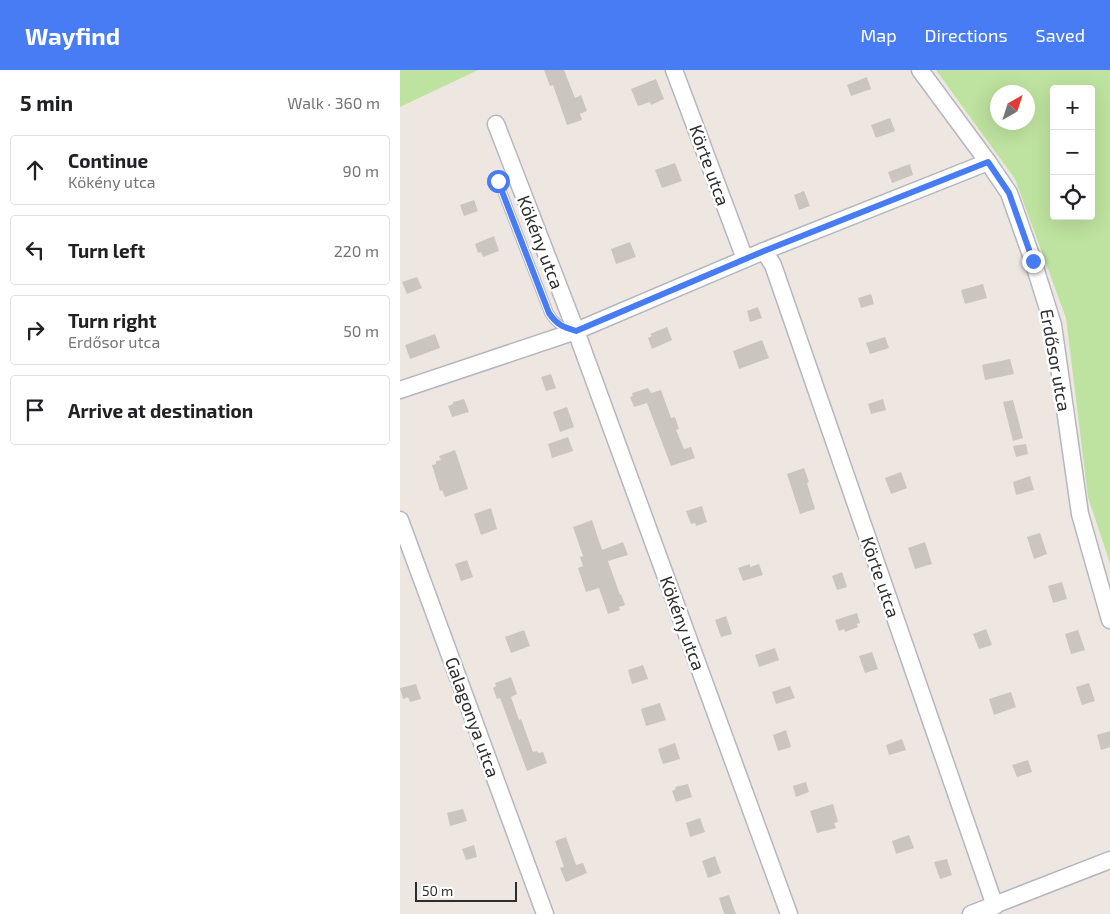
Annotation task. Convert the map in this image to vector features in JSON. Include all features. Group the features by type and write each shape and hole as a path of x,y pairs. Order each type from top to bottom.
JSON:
{"street":[{"name":"Körte utca","path":"674,70 745,259"},
{"name":"Erdősor utca","path":"920,70 1009,193 1033,261 1053,325 1080,514 1110,620"},
{"name":"Kökény utca","path":"496,124 576,331 789,914"},
{"path":"400,390 576,331 764,251 988,162"},
{"name":"Körte utca","path":"764,251 774,265 995,906"},
{"name":"Galagonya utca","path":"400,520 545,914"},
{"path":"971,914 1110,860"}],"lane":[{"name":"Kökény utca","path":"498,181 549,313 554,321 564,328 576,331"}],"green space":[{"path":"400,70 478,70 400,107"},
{"path":"936,70 1110,70 1110,563 1088,497 1066,318 1015,179"}],"building":[{"path":"544,70 564,70 575,98 581,95 587,111 580,114 582,120 567,125 553,85 550,86"},
{"path":"867,77 871,89 851,96 847,85"},
{"path":"656,79 664,99 651,105 650,102 638,106 631,89"},
{"path":"890,118 895,131 876,138 871,125"},
{"path":"675,163 682,181 662,188 655,170"},
{"path":"910,164 913,175 892,183 888,172"},
{"path":"804,191 810,206 799,210 794,195"},
{"path":"474,200 478,211 464,216 460,205"},
{"path":"494,236 499,251 483,257 481,252 478,253 475,244"},
{"path":"630,242 636,257 616,264 611,249"},
{"path":"417,277 422,288 407,294 402,282"},
{"path":"983,284 987,298 965,304 961,290"},
{"path":"871,294 874,304 861,308 858,298"},
{"path":"758,307 762,318 750,322 747,311"},
{"path":"667,327 672,340 652,349 648,338 652,336 650,334"},
{"path":"435,334 440,348 410,359 405,345"},
{"path":"885,337 889,348 870,354 866,343"},
{"path":"762,340 769,358 739,369 733,351"},
{"path":"1010,359 1014,374 985,380 982,365"},
{"path":"551,374 556,388 546,391 541,377"},
{"path":"648,388 651,393 661,390 671,418 675,417 679,429 676,430 684,449 691,447 695,458 671,466 647,403 634,407 630,397 633,396 632,393"},
{"path":"464,399 469,412 452,417 448,406 453,404 453,402"},
{"path":"883,399 886,410 871,414 868,404"},
{"path":"1013,400 1023,438 1013,441 1003,402"},
{"path":"567,407 574,427 560,432 553,412"},
{"path":"568,437 573,451 552,458 548,444"},
{"path":"1026,444 1028,454 1016,457 1013,446"},
{"path":"455,450 468,489 445,497 442,490 440,491 432,465 436,464 436,461 441,460 439,456"},
{"path":"804,468 815,509 800,514 787,474"},
{"path":"901,472 907,488 891,494 885,478"},
{"path":"1030,476 1034,490 1016,495 1013,482"},
{"path":"702,506 707,522 696,526 695,523 691,524 686,511"},
{"path":"491,508 497,529 481,535 474,514"},
{"path":"592,520 602,550 623,542 628,555 608,561 625,605 619,607 620,610 608,614 599,588 586,592 578,568 583,566 580,557 583,556 573,527"},
{"path":"1040,533 1047,554 1034,559 1027,537"},
{"path":"925,542 932,564 915,569 908,548"},
{"path":"467,560 473,577 461,581 455,564"},
{"path":"750,564 750,567 759,564 763,575 743,581 738,568"},
{"path":"842,572 847,587 837,590 832,576"},
{"path":"1062,582 1067,599 1053,603 1048,586"},
{"path":"857,613 860,623 857,624 858,627 845,632 844,629 839,631 835,620"},
{"path":"726,616 732,634 721,637 715,620"},
{"path":"986,629 992,645 979,649 973,634"},
{"path":"524,630 530,646 511,653 505,637"},
{"path":"1078,630 1085,650 1071,654 1065,634"},
{"path":"775,648 779,660 759,667 755,655"},
{"path":"872,652 878,669 865,673 859,656"},
{"path":"643,665 648,679 632,684 628,670"},
{"path":"511,677 517,694 511,697 519,720 521,719 533,752 543,752 547,763 527,771 500,698 497,699 493,688 496,686 495,683"},
{"path":"1089,683 1095,701 1082,705 1076,687"},
{"path":"416,684 421,699 410,702 408,697 403,699 400,688"},
{"path":"790,686 795,698 776,704 772,692"},
{"path":"1011,692 1016,707 994,715 989,699"},
{"path":"660,703 666,720 646,726 641,709"},
{"path":"786,730 791,747 778,751 773,735"},
{"path":"1110,731 1110,747 1101,750 1097,735"},
{"path":"902,739 906,750 889,755 886,745"},
{"path":"675,743 680,759 663,764 658,749"},
{"path":"1028,760 1032,772 1017,777 1012,765"},
{"path":"806,782 809,792 796,797 793,786"},
{"path":"688,784 692,797 676,802 672,791 676,789 675,787"},
{"path":"833,804 838,822 834,823 836,828 817,833 810,811"},
{"path":"463,809 467,821 450,826 447,813"},
{"path":"700,818 705,832 690,837 686,823"},
{"path":"909,835 914,848 896,854 892,841"},
{"path":"566,837 576,865 583,863 587,873 566,882 560,868 564,867 555,841"},
{"path":"474,845 477,857 466,860 462,849"},
{"path":"715,856 721,873 708,878 702,861"},
{"path":"947,859 952,875 940,879 934,862"},
{"path":"729,895 736,914 724,914 719,898"}],"route":[{"path":"498,181 549,313 554,321 564,328 576,331 764,251 988,162 1009,193 1033,261"}]}
